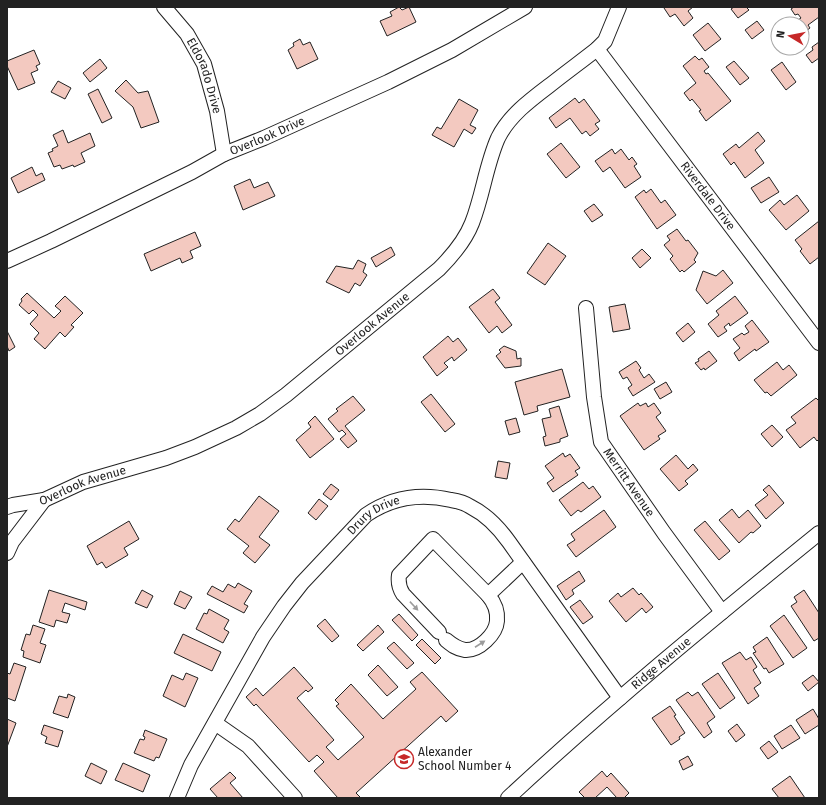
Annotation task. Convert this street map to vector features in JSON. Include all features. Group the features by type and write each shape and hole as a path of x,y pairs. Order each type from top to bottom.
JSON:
{"street":[{"name":"Eldorado Drive","path":"164,7 187,34 204,64 217,111 224,154"},
{"name":"Overlook Drive","path":"7,261 192,172 224,154 264,138 388,82 452,50 525,7"},
{"name":"Overlook Avenue","path":"7,507 13,504 44,500 83,482 166,458 195,447 236,428 260,414 316,371 439,270 452,256 472,224 491,157 506,126 515,113 531,99 597,49 605,41 619,7"},
{"name":"Riverdale Drive","path":"597,49 819,343"},
{"name":"Merritt Avenue","path":"586,308 594,397 601,442 664,533 722,612"},
{"name":"Drury Drive","path":"177,798 191,765 263,637 284,606 302,584 366,515 378,507 393,501 410,497 427,496 443,498 470,506 482,513 498,528 620,698"},
{"path":"7,553 12,542 44,500"},
{"name":"Ridge Avenue","path":"508,798 568,742 722,612 819,533"},
{"path":"434,540 488,595 495,604 497,621 493,632 485,642 467,650 453,646 403,594 399,587 399,575 434,540"},
{"path":"488,595 523,562"},
{"path":"215,723 248,746 295,798"}],"building":[{"path":"399,7 402,10 409,7 416,22 387,36 380,21 392,16 390,12"},
{"path":"693,7 688,11 693,18 684,26 675,14 670,17 664,8"},
{"path":"734,7 746,7 749,10 738,18 731,9"},
{"path":"794,7 819,7 819,17 810,24 810,16 795,15 791,9"},
{"path":"757,21 764,30 752,39 745,30"},
{"path":"708,23 721,39 705,51 693,35"},
{"path":"300,39 303,45 310,42 318,59 297,69 288,50 294,46 293,43"},
{"path":"819,42 819,58 812,63 807,56 810,56 810,52 813,50 812,47"},
{"path":"34,50 40,64 36,66 38,70 31,73 35,83 18,90 7,66 7,61"},
{"path":"695,56 699,60 702,58 709,67 704,71 706,74 708,73 731,101 706,121 699,111 701,110 692,99 690,101 684,93 696,83 683,66"},
{"path":"100,59 107,68 90,82 83,73"},
{"path":"734,61 749,78 740,85 726,67"},
{"path":"782,62 796,82 786,90 771,70"},
{"path":"126,80 138,93 148,91 159,122 141,128 133,107 115,91"},
{"path":"58,81 71,88 65,99 51,92"},
{"path":"98,89 112,118 102,123 88,94"},
{"path":"575,98 579,103 584,99 600,121 595,124 599,129 590,136 586,131 582,134 570,118 556,128 549,118"},
{"path":"459,99 478,110 470,125 476,128 472,134 464,129 454,147 432,135 437,127 441,129"},
{"path":"63,130 68,143 90,133 95,146 81,153 85,162 74,167 73,165 62,169 60,165 54,167 48,153 53,151 52,149 58,146 53,135"},
{"path":"758,132 765,141 755,150 764,163 745,178 734,162 731,165 723,154 736,144 739,148"},
{"path":"561,143 580,167 566,178 547,154"},
{"path":"612,149 615,154 621,149 629,160 632,157 637,164 634,166 641,177 625,188 610,167 603,172 595,161"},
{"path":"32,167 36,176 42,173 45,180 18,193 11,178"},
{"path":"769,177 779,192 761,203 751,188"},
{"path":"250,179 254,188 268,182 275,196 243,210 234,186"},
{"path":"651,189 661,203 665,200 676,215 657,229 635,197 644,190 646,193"},
{"path":"797,195 809,211 786,230 769,210 780,200 784,205"},
{"path":"594,204 603,215 592,222 584,211"},
{"path":"819,221 819,257 810,264 800,251 802,249 795,240"},
{"path":"677,229 698,253 694,260 696,262 684,272 682,270 680,272 670,259 673,256 664,245 670,240 667,236"},
{"path":"195,232 201,246 190,251 193,258 182,263 180,258 151,271 144,254"},
{"path":"548,243 566,256 545,285 527,273"},
{"path":"391,247 395,255 376,267 371,258"},
{"path":"642,249 651,258 640,268 632,258"},
{"path":"358,260 366,264 363,272 367,275 360,286 355,283 349,293 326,282 336,266 353,269"},
{"path":"723,270 733,283 707,304 696,290 703,271 716,276"},
{"path":"493,289 500,298 495,302 512,325 502,333 497,326 489,333 469,307"},
{"path":"27,293 54,318 61,311 55,306 65,296 83,313 71,325 74,327 65,337 60,332 45,349 34,339 39,333 30,324 38,315 33,310 29,314 19,305 22,301 21,299"},
{"path":"735,296 748,313 730,326 729,323 724,327 727,331 718,337 708,324 719,315 716,311"},
{"path":"625,304 630,329 613,332 609,307"},
{"path":"752,320 769,342 756,351 755,349 739,361 734,353 740,348 733,339 742,333 744,335 749,332 745,326"},
{"path":"688,323 695,332 683,342 676,333"},
{"path":"7,331 15,347 9,351 7,346"},
{"path":"448,336 453,342 458,338 467,350 454,361 452,357 444,363 448,367 437,376 423,357"},
{"path":"504,346 516,351 517,359 521,358 521,366 505,368 496,356 501,352 499,350"},
{"path":"709,351 717,361 705,370 704,368 701,370 695,363"},
{"path":"636,361 641,368 639,370 644,378 649,374 655,382 633,396 628,388 632,385 627,377 623,379 619,372"},
{"path":"777,362 783,370 789,365 797,375 771,396 767,392 765,393 754,380"},
{"path":"562,369 570,397 537,406 538,411 524,415 515,382"},
{"path":"666,382 672,392 660,399 654,389"},
{"path":"431,394 455,424 445,432 421,402"},
{"path":"353,396 365,410 345,426 357,441 348,448 340,439 346,434 342,430 339,432 328,419 338,411 336,409"},
{"path":"816,398 819,401 819,439 817,441 814,437 800,448 786,430 796,423 791,417"},
{"path":"638,403 640,406 646,403 648,407 654,403 661,413 656,417 666,431 658,436 660,439 644,450 620,416"},
{"path":"559,406 568,436 560,439 560,442 545,446 543,437 546,436 542,419 551,417 549,409"},
{"path":"315,416 334,439 310,458 296,440 311,427 308,423"},
{"path":"516,418 520,432 509,435 505,421"},
{"path":"772,425 783,437 772,447 761,434"},
{"path":"563,453 565,457 570,454 580,468 575,471 578,475 553,492 547,483 554,478 545,466"},
{"path":"676,455 688,469 693,464 698,470 685,481 688,484 679,491 660,469"},
{"path":"498,461 510,463 507,479 495,477"},
{"path":"583,482 589,489 593,486 601,497 581,512 578,510 571,516 559,500"},
{"path":"331,484 339,490 331,500 323,494"},
{"path":"769,485 784,503 766,519 755,505 768,495 763,490"},
{"path":"259,496 279,511 259,537 270,545 255,563 243,553 249,546 227,529 235,519 239,522"},
{"path":"319,499 328,506 316,520 308,513"},
{"path":"732,509 739,518 748,510 761,526 753,533 751,532 739,543 719,520"},
{"path":"604,510 616,527 576,557 567,545 575,540 571,534"},
{"path":"129,521 139,539 124,548 128,555 106,568 102,562 97,565 87,546"},
{"path":"705,521 730,551 719,560 694,530"},
{"path":"579,571 585,581 572,590 574,594 566,600 557,586"},
{"path":"238,583 252,591 244,604 248,606 244,613 207,594 212,586 223,592 228,584 235,588"},
{"path":"633,588 639,595 641,593 653,607 646,613 642,608 626,622 609,601 618,593 621,597"},
{"path":"49,590 87,602 85,610 65,603 62,612 70,614 67,623 56,620 54,627 39,622"},
{"path":"142,590 153,596 147,608 135,603"},
{"path":"804,590 819,613 819,638 814,641 791,606 797,602 794,597"},
{"path":"180,591 192,597 185,609 174,604"},
{"path":"580,600 593,617 583,624 570,607"},
{"path":"209,609 229,620 224,629 229,632 223,643 196,629 204,613 207,614"},
{"path":"399,614 418,635 412,641 392,620"},
{"path":"784,615 807,648 793,658 770,626"},
{"path":"325,619 339,636 332,642 317,626"},
{"path":"33,625 45,629 40,643 46,645 40,663 23,657 24,651 21,650 26,634 30,635"},
{"path":"378,625 384,632 363,651 357,645"},
{"path":"183,634 221,652 212,671 174,653"},
{"path":"767,637 784,664 769,673 766,668 764,669 753,653 756,652 753,647"},
{"path":"422,639 441,658 435,664 416,645"},
{"path":"394,642 414,663 407,669 387,648"},
{"path":"740,652 746,660 751,657 757,667 753,670 761,683 754,688 759,696 748,704 722,663"},
{"path":"14,663 26,667 15,701 7,698 7,673 10,674"},
{"path":"378,665 398,687 387,696 368,675"},
{"path":"294,667 313,688 308,692 306,690 297,698 334,740 326,747 338,760 364,737 336,706 339,704 335,700 351,684 383,719 416,689 410,682 422,672 458,711 446,722 441,716 356,793 361,798 338,798 314,771 324,762 317,755 309,762 256,704 254,706 246,697 256,688 263,696"},
{"path":"186,673 198,678 185,707 163,696 172,675 183,680"},
{"path":"718,673 735,698 720,709 702,684"},
{"path":"813,675 819,682 808,691 802,683"},
{"path":"688,692 692,696 698,692 715,717 707,723 712,732 704,738 676,700"},
{"path":"68,694 75,697 68,718 53,713 59,696 67,698"},
{"path":"670,706 676,715 674,716 685,733 679,737 680,739 671,745 652,718"},
{"path":"813,709 819,719 819,725 805,734 796,720"},
{"path":"7,719 16,723 7,747"},
{"path":"737,724 745,735 736,742 728,731"},
{"path":"44,725 63,731 58,747 45,743 47,737 41,734"},
{"path":"791,725 800,738 782,749 774,736"},
{"path":"145,730 167,739 159,758 156,757 154,761 134,753 140,739 144,740 145,737 143,736"},
{"path":"769,741 778,752 768,759 760,748"},
{"path":"688,756 693,765 683,770 679,761"},
{"path":"91,763 107,771 101,784 85,776"},
{"path":"123,763 150,775 143,792 115,780"},
{"path":"602,771 607,777 611,773 629,793 624,798 617,798 607,787 595,798 585,798 579,792"},
{"path":"230,772 236,778 230,783 243,798 218,798 210,789"},
{"path":"790,776 805,798 779,798 772,789"}],"place":[{"name":"Alexander School Number 4","path":"404,759"}]}
